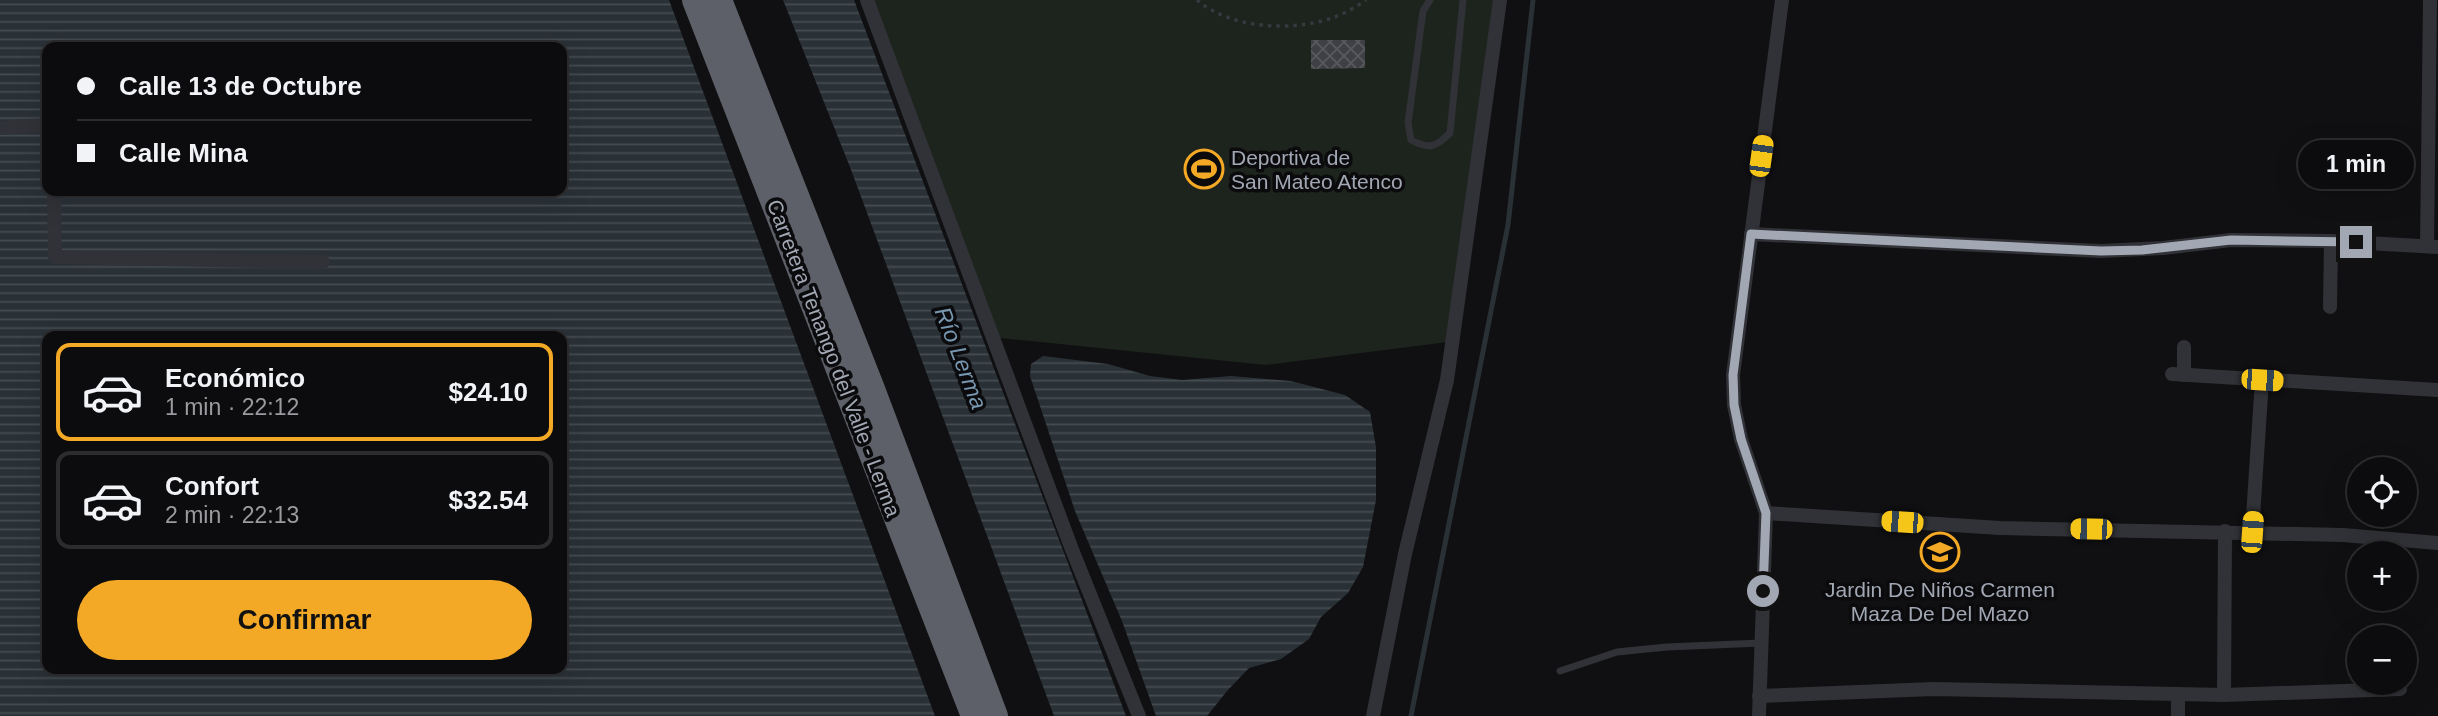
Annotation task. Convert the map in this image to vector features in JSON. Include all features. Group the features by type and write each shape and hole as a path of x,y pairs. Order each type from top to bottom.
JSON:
{"highway":[{"name":"Carretera Tenango del Valle - Lerma","path":"695,0 974,716"},
{"path":"719,0 872,389 995,716"}],"street":[{"path":"867,0 1071,547 1139,716"},
{"path":"1373,716 1405,554 1447,380 1500,0"},
{"path":"1759,716 1766,513 1741,439 1734,405 1733,375 1782,0"},
{"path":"1751,234 2101,251 2142,250 2231,240 2433,246 2430,0"},
{"path":"0,128 42,125"},
{"path":"54,196 55,257 323,262"},
{"path":"2330,307 2331,241"},
{"path":"2185,347 2178,374 2438,390"},
{"path":"2252,532 2262,380"},
{"path":"1766,513 2000,528 2343,535 2438,543"},
{"path":"2224,695 2225,531"},
{"path":"1759,696 1933,689 2178,695 2347,691"},
{"path":"2178,695 2178,716"}],"lane":[{"path":"1430,0 1423,11 1408,123 1411,140 1423,146 1438,145 1450,133 1463,0"},
{"path":"1560,671 1617,652 1761,643"}],"path":[{"path":"1197,0 1207,9 1239,20 1275,27 1332,18 1366,0"}],"shaded area":[{"name":"Deportiva de San Mateo Atenco","path":"873,0 1494,0 1448,342 1266,365 1000,338"}],"water":[{"path":"0,0 669,0 935,716 0,716"},
{"name":"Río Lerma","path":"783,0 854,0 1126,716 1054,716 850,167"},
{"path":"1043,356 1108,364 1150,376 1182,380 1231,376 1291,381 1345,395 1370,412 1376,447 1376,500 1363,567 1348,593 1321,617 1309,639 1281,659 1249,668 1207,716 1156,716 1122,621 1075,511 1030,376 1031,364"}],"building":[{"path":"1311,40 1365,40 1365,68 1311,69"}],"waterway":[{"path":"1411,716 1508,225 1533,0"}],"place":[{"name":"Deportiva de San Mateo Atenco","path":"1204,169"},
{"name":"Jardin De Niños Carmen Maza De Del Mazo","path":"1940,552"}],"route":[{"path":"1763,591 1766,513 1741,439 1734,405 1733,375 1751,234 2101,251 2142,250 2231,240 2356,242"}]}
